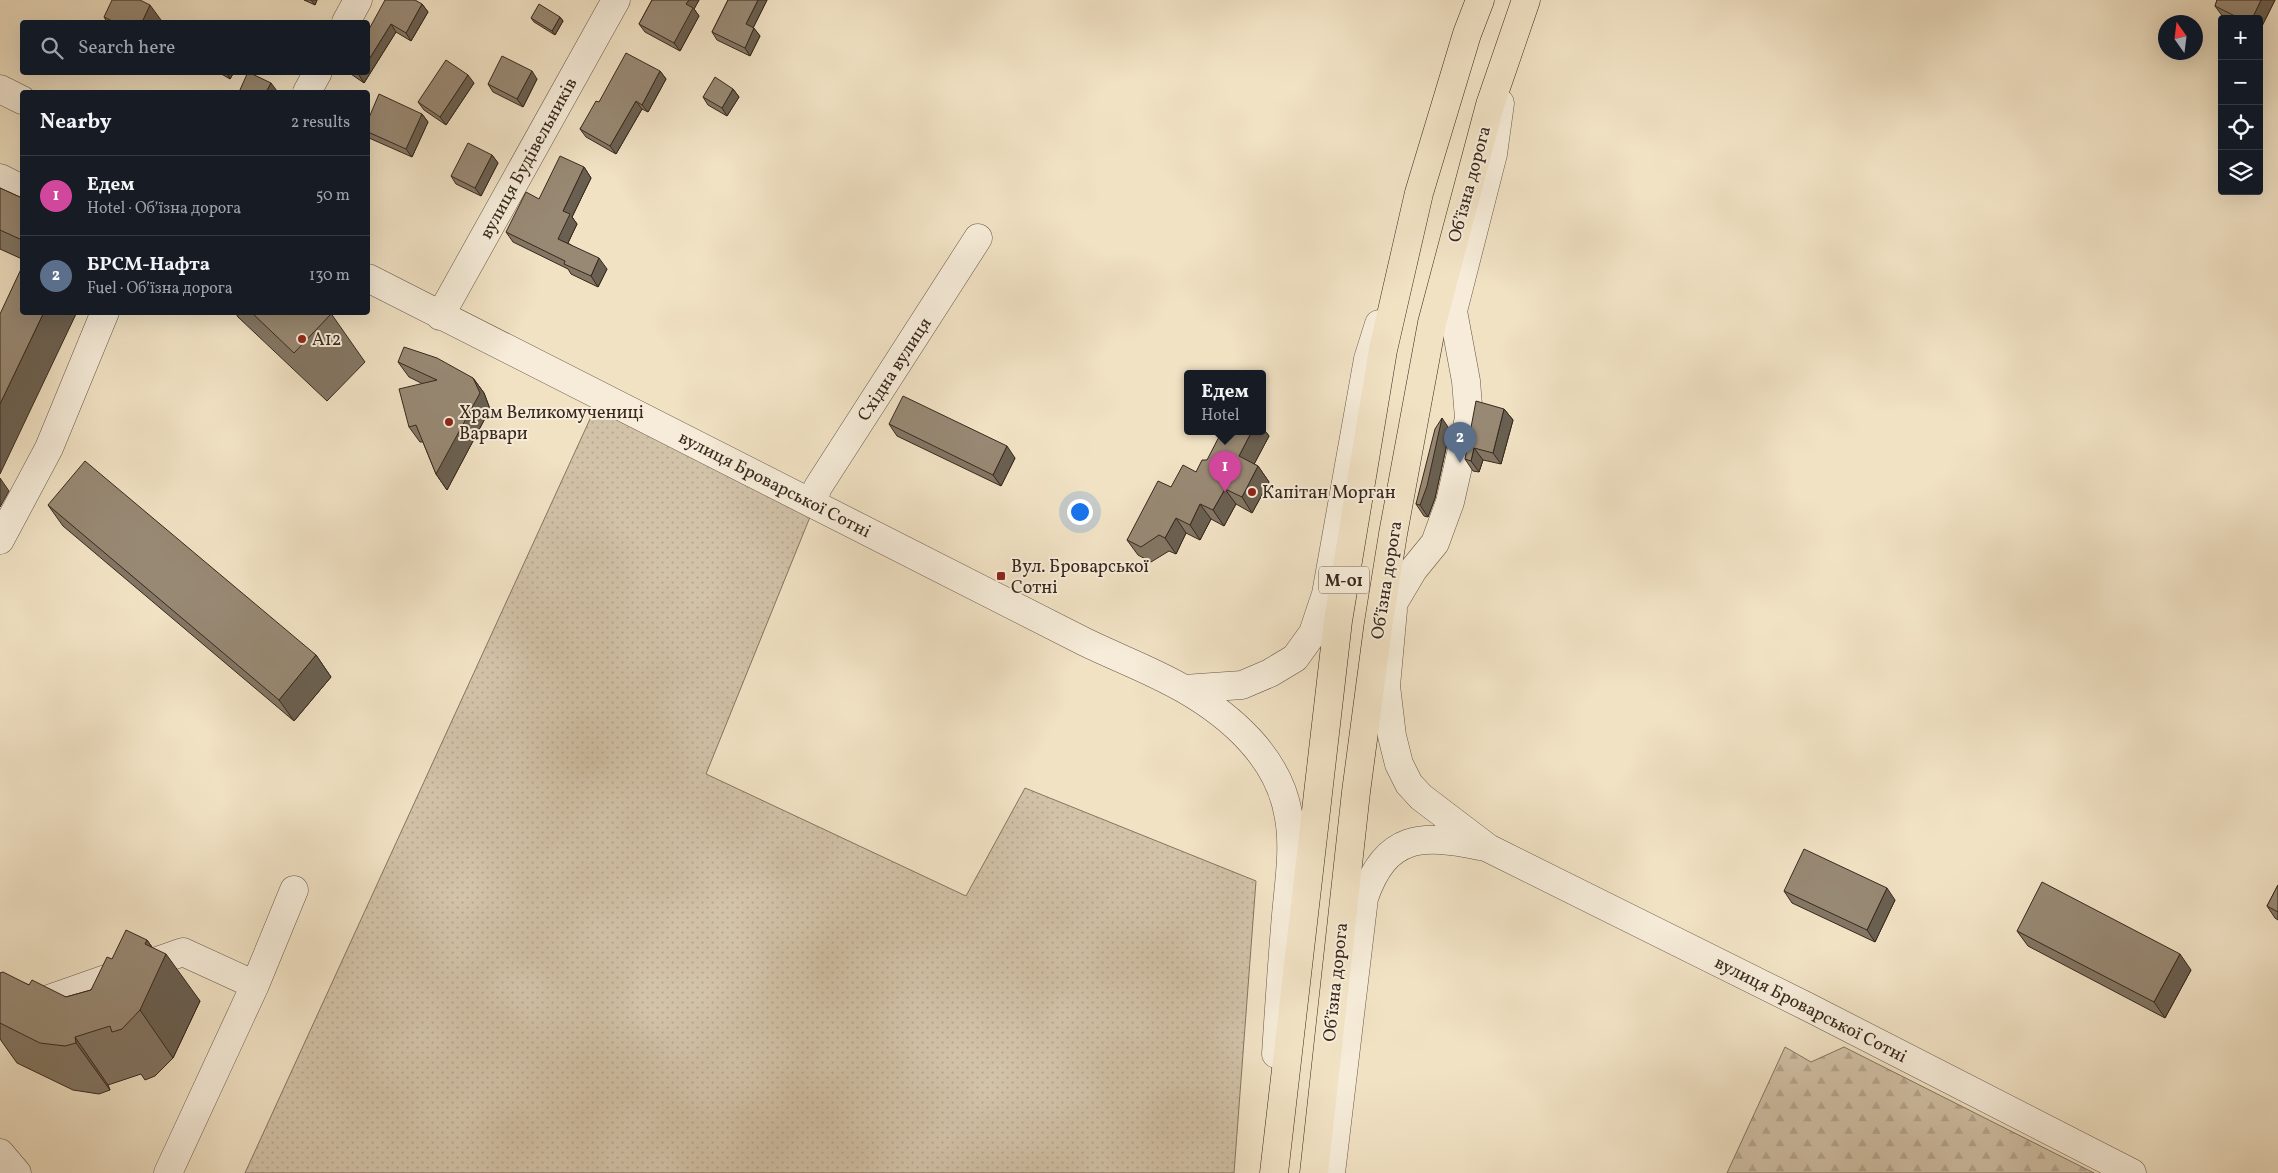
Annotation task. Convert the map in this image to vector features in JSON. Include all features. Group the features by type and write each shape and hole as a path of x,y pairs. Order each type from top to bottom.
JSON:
{"highway":[{"name":"М-01","path":"1274,1173 1338,621 1383,350 1419,193 1467,34 1480,0"},
{"name":"Обʼїзна дорога","path":"1314,1173 1356,792 1391,544 1432,323 1490,105 1526,0"}],"street":[{"path":"347,20 358,0"},
{"name":"вулиця Будівельників","path":"440,316 616,0"},
{"path":"1371,683 1394,602 1413,570 1435,544 1450,502 1469,418 1466,381 1453,311 1493,154 1508,49"},
{"path":"308,90 316,75"},
{"path":"0,89 20,99"},
{"path":"0,178 20,189"},
{"path":"1184,689 1242,685 1270,674 1294,658 1313,634 1326,594 1368,359 1419,193"},
{"name":"Східна вулиця","path":"812,503 818,487 978,238"},
{"name":"вулиця Броварської Сотні","path":"370,279 1085,642 1184,689 1225,718 1249,738 1264,757 1278,785 1288,812 1290,857 1268,1173"},
{"path":"0,540 48,448 104,315"},
{"name":"вулиця Броварської Сотні","path":"1391,544 1394,602 1386,686 1392,736 1399,764 1409,784 1421,797 1488,848 1806,1006 2132,1173"},
{"name":"вулиця Броварської Сотні","path":"1331,1173 1364,898 1371,876 1384,858 1404,845 1426,839 1447,840 1488,848"},
{"path":"168,1173 255,985 294,890"},
{"path":"0,1016 183,952 255,985"},
{"path":"0,1153 17,1173"}],"green space":[{"path":"601,395 810,517 706,774 966,896 1025,788 1256,881 1234,1173 245,1173"},
{"path":"1785,1047 1811,1062 1844,1047 2094,1173 1727,1173"}],"building":[{"path":"112,0 140,0 150,5 143,20 110,20 104,17"},
{"path":"385,0 415,0 422,4 406,33 391,24 370,58 370,27"},
{"path":"652,0 689,0 686,4 693,8 674,43 639,24"},
{"path":"728,0 758,0 746,24 754,28 745,48 712,32"},
{"path":"2217,0 2261,0 2254,15 2233,15 2215,6"},
{"path":"539,4 560,17 552,31 531,18"},
{"path":"626,53 660,71 642,105 636,101 610,146 580,129 596,101 599,102"},
{"path":"502,56 532,71 517,99 488,84"},
{"path":"446,60 468,75 440,117 418,102"},
{"path":"247,75 254,75 271,83 267,90 240,90"},
{"path":"715,77 733,89 722,108 703,97"},
{"path":"379,94 422,114 406,149 370,133 370,115"},
{"path":"468,143 492,155 475,188 451,176"},
{"path":"560,156 584,167 563,211 570,214 558,239 599,258 591,276 564,264 565,261 506,232 526,192 539,199"},
{"path":"0,188 20,197 20,239 0,230"},
{"path":"20,271 20,315 43,315 0,404 0,314"},
{"path":"254,315 330,315 294,353"},
{"name":"Храм Великомучениці Варвари","path":"404,347 437,358 473,378 480,393 436,474 416,425 409,427 399,389 437,380 398,362"},
{"path":"903,396 1007,446 993,475 889,424"},
{"path":"1476,401 1504,409 1493,453 1474,448 1471,461 1465,459"},
{"path":"1442,418 1427,486 1420,505 1416,504 1435,429"},
{"path":"1220,435 1250,435 1239,456 1258,466 1242,497 1225,489 1213,510 1200,504 1190,525 1176,518 1165,538 1159,535 1141,547 1127,540 1158,481 1171,487 1183,465 1196,472 1202,460 1207,460"},
{"path":"85,461 316,655 279,700 48,505"},
{"path":"1804,849 1887,888 1867,930 1784,891"},
{"path":"2042,882 2180,954 2154,1002 2017,931"},
{"path":"2278,885 2278,912 2267,906"},
{"path":"126,930 147,940 145,944 166,954 140,1010 122,1029 112,1032 110,1026 75,1037 76,1043 65,1046 40,1043 0,1023 0,973 3,972 29,985 32,980 66,997 91,990 107,957 112,959"}],"place":[{"name":"А12","path":"302,339"},
{"name":"Храм Великомучениці Варвари","path":"449,422"},
{"name":"БРСМ-Нафта","path":"1460,463"},
{"name":"Едем","path":"1225,492"},
{"name":"Капітан Морган","path":"1252,492"},
{"name":"Вул. Броварської Cотні","path":"1001,576"}]}
